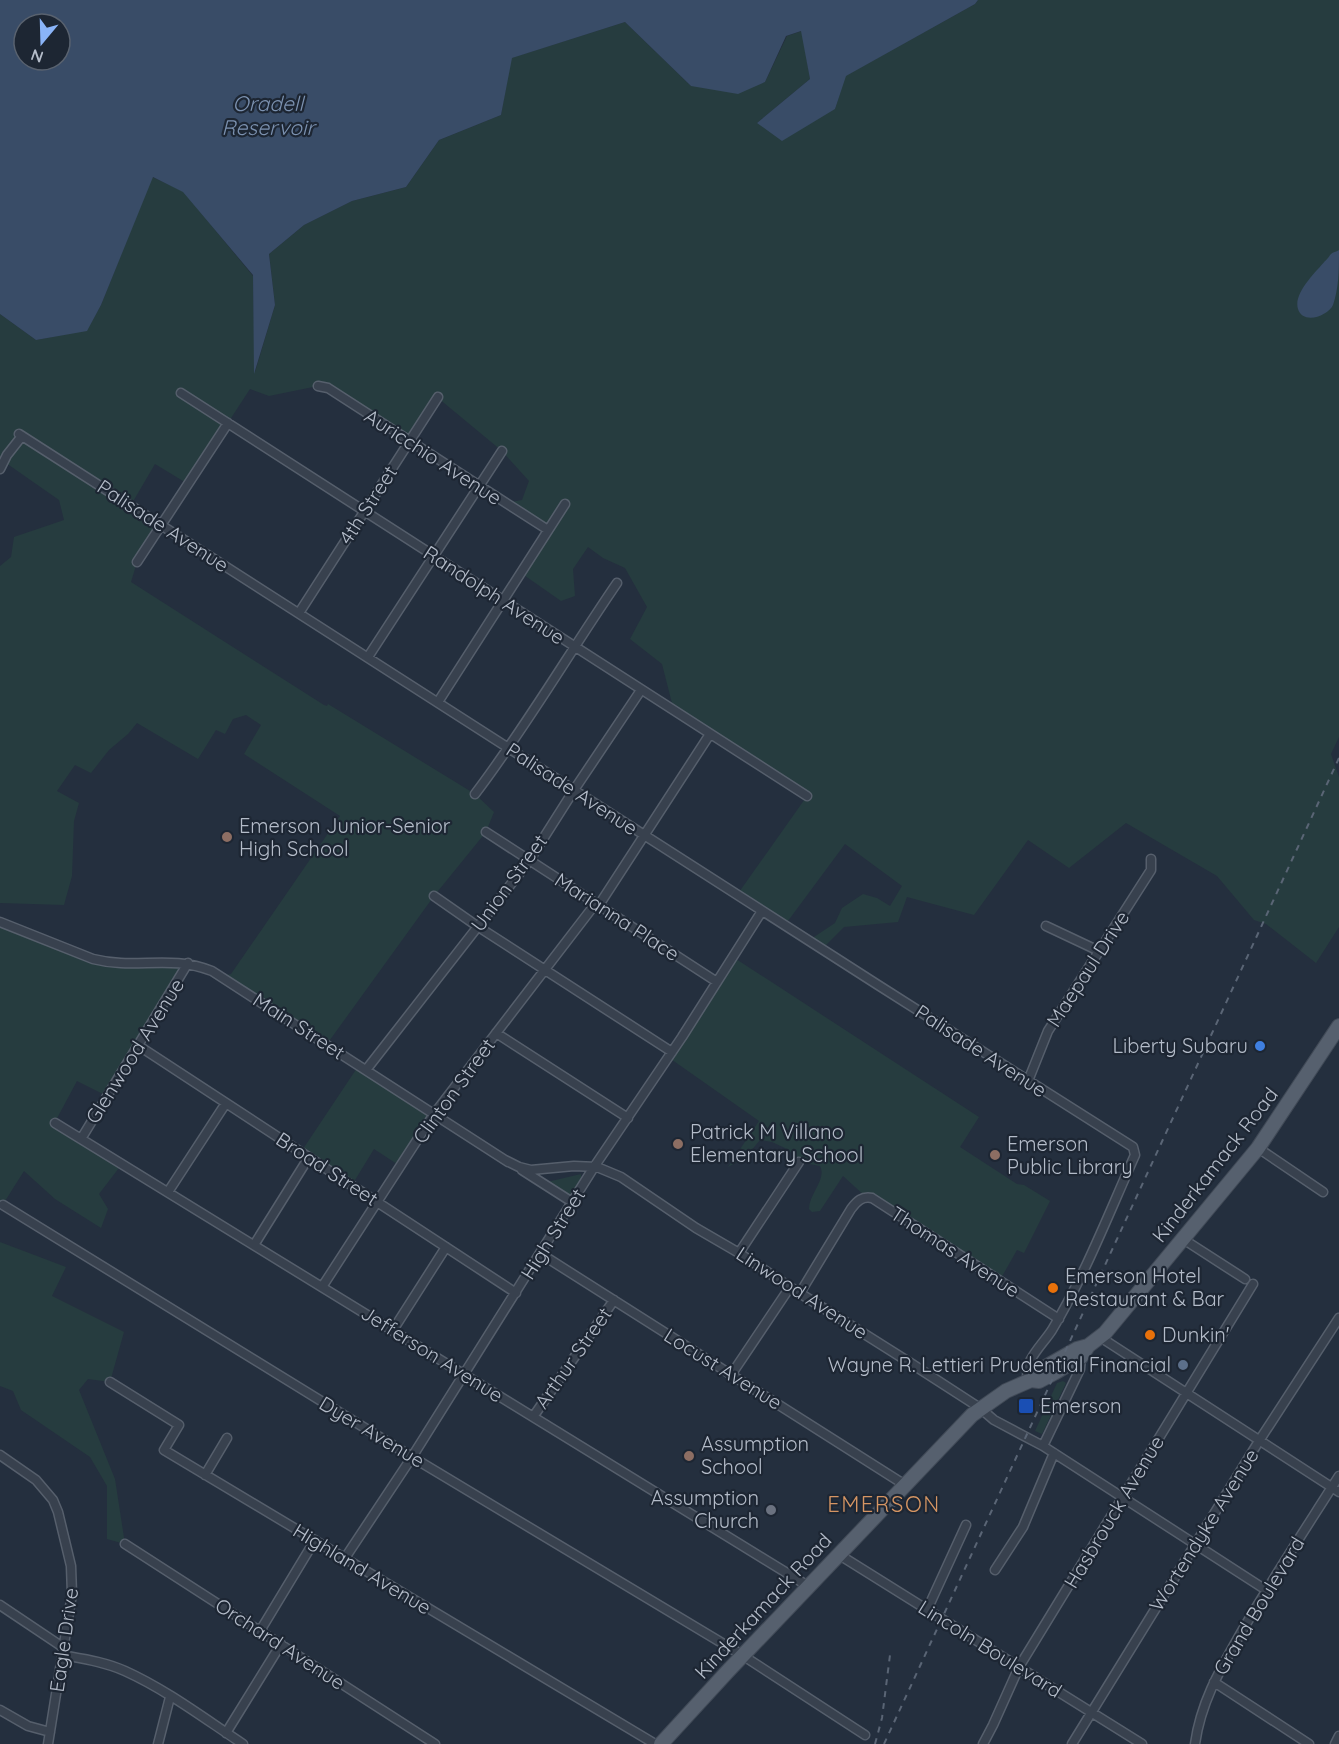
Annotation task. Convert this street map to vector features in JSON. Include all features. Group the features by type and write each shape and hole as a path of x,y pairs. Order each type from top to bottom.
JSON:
{"main road":[{"name":"Kinderkamack Road","path":"661,1744 742,1655 980,1408 1006,1391 1029,1381 1035,1373 1077,1349 1084,1351 1100,1338 1258,1148 1339,1026"}],"street":[{"name":"Auricchio Avenue","path":"318,386 328,388 548,530"},
{"name":"Randolph Avenue","path":"182,393 807,796"},
{"name":"4th Street","path":"299,613 438,397"},
{"path":"137,562 228,423"},
{"name":"Palisade Avenue","path":"0,469 21,435 1133,1147 1135,1155 1059,1319"},
{"path":"368,657 502,451"},
{"path":"438,702 565,504"},
{"path":"475,794 509,748 573,646 616,583"},
{"name":"Union Street","path":"366,1070 529,861 573,790 642,690"},
{"name":"Clinton Street","path":"322,1287 434,1114 598,904 710,734"},
{"name":"Marianna Place","path":"486,832 717,982"},
{"name":"Maepaul Drive","path":"1028,1081 1048,1031 1151,870 1151,859"},
{"path":"434,896 672,1052"},
{"name":"High Street","path":"345,1558 412,1457 594,1167 672,1052 762,911"},
{"name":"Main Street","path":"0,922 106,962 189,963 222,976 572,1202"},
{"path":"1046,926 1099,951"},
{"name":"Glenwood Avenue","path":"81,1138 189,963"},
{"path":"496,1034 628,1118"},
{"name":"Broad Street","path":"139,1046 516,1293"},
{"path":"168,1192 226,1103"},
{"name":"Jefferson Avenue","path":"55,1123 808,1586"},
{"path":"1258,1148 1323,1192"},
{"path":"254,1245 309,1157"},
{"name":"Linwood Avenue","path":"505,1160 531,1170 574,1166 594,1167 610,1171 621,1177 696,1228 739,1253 980,1408 994,1420 1054,1453 1266,1590"},
{"path":"739,1253 800,1162"},
{"name":"Thomas Avenue","path":"800,1293 852,1209 861,1198 872,1198 1059,1319"},
{"name":"Dyer Avenue","path":"3,1205 412,1457 742,1655 865,1735"},
{"name":"Hasbrouck Avenue","path":"982,1744 1018,1667 1186,1394 1249,1282 1183,1239"},
{"path":"393,1330 446,1247"},
{"name":"Locust Avenue","path":"541,1254 905,1485"},
{"path":"731,1374 790,1287"},
{"name":"Arthur Street","path":"533,1417 614,1300"},
{"name":"Wortendyke Avenue","path":"1072,1744 1259,1441 1339,1318"},
{"path":"1029,1381 1026,1374 1027,1364 1059,1319"},
{"path":"1100,1338 1335,1490"},
{"path":"1042,1446 1080,1369 1084,1351"},
{"name":"Highland Avenue","path":"110,1382 179,1425 164,1450 655,1744"},
{"path":"205,1475 227,1438"},
{"path":"995,1570 1023,1527 1054,1453"},
{"name":"Eagle Drive","path":"0,1455 36,1480 53,1500 58,1512 72,1579 72,1594 48,1744"},
{"name":"Grand Boulevard","path":"1195,1744 1201,1714 1214,1682 1266,1590 1335,1490 1339,1476"},
{"path":"927,1610 966,1525"},
{"path":"260,1631 315,1540"},
{"name":"Orchard Avenue","path":"125,1544 435,1744"},
{"name":"Lincoln Boulevard","path":"838,1554 1142,1744"},
{"path":"0,1605 63,1651 124,1671 170,1697 243,1744"},
{"path":"226,1733 281,1644"},
{"path":"1214,1682 1309,1744"},
{"path":"158,1744 170,1697"},
{"path":"0,1710 28,1726 50,1732"},
{"path":"1335,1744 1339,1736"}],"green space":[{"path":"978,0 1339,0 1339,737 1331,754 1339,777 1339,927 1316,963 1266,924 1254,920 1217,876 1126,823 1069,868 1028,840 974,915 907,897 898,922 844,927 822,949 808,941 835,923 842,908 863,894 877,898 890,906 902,886 845,844 785,925 737,895 807,796 674,711 662,664 630,639 647,607 625,568 603,558 588,547 573,569 575,596 561,601 521,573 548,530 505,503 522,500 529,481 502,451 438,398 409,441 318,386 269,396 250,389 188,484 155,464 131,505 162,525 137,562 131,582 324,705 328,704 475,794 494,812 486,832 434,896 327,1044 222,976 231,974 340,816 244,754 261,725 246,715 233,719 225,734 216,730 198,759 137,723 109,750 91,773 75,765 57,791 79,803 74,821 72,876 64,905 0,903 0,566 11,557 14,537 64,520 59,500 6,463 0,462 0,314 36,340 87,330 101,305 152,177 183,191 253,276 255,372 275,305 269,254 304,225 352,201 406,187 439,140 501,115 511,58 625,22 691,86 765,82 787,36 802,31 810,79 757,123 835,109 845,76 975,4"},
{"path":"0,922 93,959 188,963 107,1096 77,1081 55,1122 122,1164 99,1194 108,1209 101,1228 55,1199 24,1171 0,1209"},
{"path":"733,957 979,1117 960,1147 1017,1184 1024,1185 1050,1201 1024,1253 1017,1250 1000,1280 866,1197 843,1176 820,1211 812,1212 809,1209 810,1203 820,1181 822,1171 820,1166 804,1163 787,1149 772,1142 760,1140 745,1158 728,1167 759,1121 668,1057"},
{"path":"359,1065 434,1114 400,1166 374,1149 352,1185 301,1152"},
{"path":"581,1174 581,1179 569,1196 547,1182"},
{"path":"0,1242 66,1267 52,1296 124,1332 110,1382 88,1379 79,1390 115,1479 125,1544 107,1539 107,1486 90,1457 21,1410 13,1391 0,1386"},
{"path":"1063,1381 1066,1383 1042,1434 1035,1431 1057,1383"}],"water":[{"name":"Oradell Reservoir","path":"0,0 978,0 975,4 846,76 835,109 782,141 757,123 810,79 801,31 786,36 765,82 738,94 691,86 625,22 512,58 501,115 439,140 406,187 352,201 304,225 269,254 275,305 254,374 253,275 183,192 153,177 101,305 87,331 36,340 0,314"},
{"path":"1339,250 1338,285 1333,305 1326,313 1310,318 1305,317 1298,309 1297,303 1302,290 1331,254"}],"railway":[{"path":"884,1744 1339,758"},
{"path":"875,1744 882,1718 890,1655"}],"place":[{"name":"Emerson Junior-Senior High School","path":"227,837"},
{"name":"Liberty Subaru","path":"1260,1046"},
{"name":"Patrick M Villano Elementary School","path":"678,1144"},
{"name":"Emerson Public Library","path":"995,1155"},
{"name":"Emerson Hotel Restaurant & Bar","path":"1053,1288"},
{"name":"Dunkin'","path":"1150,1335"},
{"name":"Wayne R. Lettieri Prudential Financial","path":"1183,1365"},
{"name":"Emerson","path":"1026,1406"},
{"name":"Assumption School","path":"689,1456"},
{"name":"Assumption Church","path":"771,1510"}],"district":[{"name":"EMERSON","path":"884,1504"}]}
